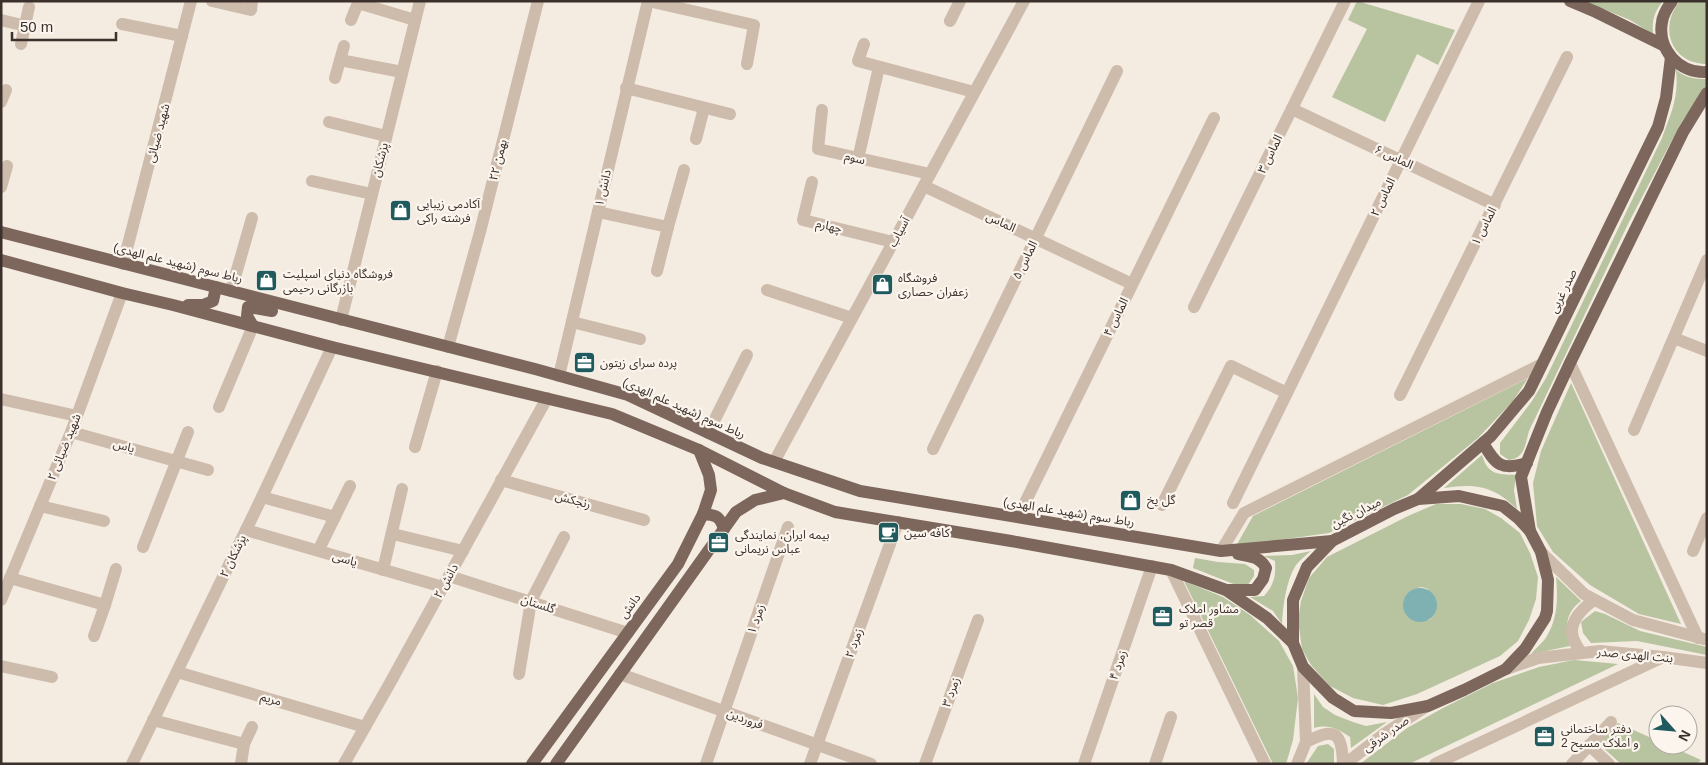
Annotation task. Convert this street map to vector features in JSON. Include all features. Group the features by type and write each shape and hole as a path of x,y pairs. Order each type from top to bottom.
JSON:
{"main road":[{"path":"1570,1 1663,45"},
{"path":"1672,1 1662,21 1663,45 1680,66 1692,71 1707,72"},
{"name":"صدر غربی","path":"1418,498 1491,436 1529,392 1658,127 1666,98 1671,57"},
{"path":"1530,531 1521,478 1547,412 1683,132 1707,93"},
{"name":"رباط سوم (شهید علم الهدی)","path":"1,232 628,395 774,462 860,491 1221,551 1332,541"},
{"path":"1,260 332,347 612,414 699,450 784,493 835,512 1171,570 1226,590 1267,618 1293,644"},
{"path":"173,305 204,305 213,301 216,288"},
{"path":"253,326 247,316 248,307 259,307 306,319 314,312"},
{"path":"1483,443 1491,456 1502,466 1527,463"},
{"name":"دانش","path":"532,764 678,564 703,514 711,490 709,475 699,450"},
{"path":"556,764 736,512 755,500 784,493"},
{"name":"میدان نگین","path":"1459,496 1494,503 1503,506 1530,531 1541,552 1548,580 1547,611 1545,618 1525,649 1506,669 1428,706 1391,712 1354,711 1333,698 1303,667 1293,644 1294,600 1297,587 1307,567 1332,541 1418,498 1459,496"},
{"path":"703,514 714,515 721,520 724,529"},
{"path":"1221,551 1254,557 1262,561 1266,568 1263,580 1255,590 1226,590"}],"street":[{"name":"شهید ضیائی","path":"123,264 191,1"},
{"path":"212,1 251,10 252,1"},
{"name":"پزشکان","path":"341,320 420,1"},
{"name":"۲۲ بهمن","path":"448,347 480,232 538,1"},
{"path":"648,1 754,25 747,64"},
{"name":"دانش ۱","path":"559,376 648,1"},
{"path":"950,21 960,1"},
{"name":"الماس ۳","path":"1194,307 1345,1"},
{"name":"الماس ۲","path":"1233,503 1479,1"},
{"path":"351,20 358,3 415,20"},
{"name":"آسیاب","path":"774,462 974,92 1018,3"},
{"path":"21,44 29,7"},
{"path":"1,20 26,26"},
{"path":"122,24 182,36"},
{"path":"864,44 858,61 974,92"},
{"path":"335,78 344,46"},
{"name":"الماس ۱","path":"1400,395 1568,57"},
{"path":"340,60 402,72"},
{"path":"858,158 879,67"},
{"name":"الماس ۵","path":"933,448 1116,72"},
{"path":"626,88 730,114"},
{"path":"696,139 704,108"},
{"name":"الماس ۶","path":"1292,109 1495,205"},
{"name":"سوم","path":"822,110 818,149 930,174"},
{"name":"الماس ۴","path":"1018,517 1214,118"},
{"path":"329,122 386,136"},
{"path":"1,188 6,166"},
{"path":"658,271 668,226 684,170"},
{"path":"312,181 372,194"},
{"name":"چهارم","path":"812,182 803,220 893,242"},
{"name":"الماس","path":"924,186 1132,284"},
{"path":"598,212 668,226"},
{"path":"231,291 252,218"},
{"path":"1634,430 1707,260"},
{"path":"768,290 852,318"},
{"name":"شهید ضیائی ۲","path":"1,600 71,432 122,293"},
{"path":"572,322 640,339"},
{"path":"219,407 253,326"},
{"path":"1674,338 1707,351"},
{"name":"پزشکان ۲","path":"132,764 262,498 332,347"},
{"path":"708,433 747,355"},
{"path":"1570,363 1703,639"},
{"path":"1221,551 1244,513 1542,364"},
{"path":"1162,505 1231,366 1287,393"},
{"path":"415,447 437,371"},
{"name":"دانش ۲","path":"344,764 547,398"},
{"path":"1,399 77,416"},
{"name":"یاس","path":"71,432 208,470"},
{"path":"143,547 188,432"},
{"name":"رنجکش","path":"501,480 644,520"},
{"path":"321,545 350,486"},
{"path":"383,570 393,534 402,489"},
{"path":"262,498 335,517"},
{"path":"40,506 104,521"},
{"path":"1693,551 1707,518"},
{"name":"زمرد ۲","path":"810,764 898,522"},
{"name":"زمرد ۱","path":"706,764 788,527"},
{"name":"یاسی","path":"246,530 383,570 446,582"},
{"path":"393,534 463,551"},
{"path":"519,674 531,601 564,537"},
{"path":"1541,552 1584,594 1594,600 1633,620 1703,639"},
{"name":"زمرد ۴","path":"1084,764 1152,566"},
{"path":"94,636 116,569"},
{"path":"1171,570 1265,764"},
{"path":"10,578 105,605"},
{"name":"گلستان","path":"446,582 531,601 628,633"},
{"path":"1581,653 1572,636 1574,622 1581,609 1594,600"},
{"name":"زمرد ۳","path":"925,764 978,620"},
{"name":"بنت الهدی صدر","path":"1506,669 1538,658 1600,651 1663,656 1707,663"},
{"path":"1435,764 1663,656"},
{"path":"1,666 52,677"},
{"path":"1297,764 1306,742 1303,667"},
{"name":"مریم","path":"177,672 365,727"},
{"name":"فروردین","path":"620,674 872,764"},
{"name":"صدر شرقی","path":"1344,764 1384,734 1428,706"},
{"path":"1155,764 1171,717"},
{"path":"153,720 244,744"},
{"path":"1572,764 1611,722"},
{"path":"241,764 244,744 252,727"},
{"path":"1306,742 1320,734 1330,733 1336,735 1343,745 1344,764"},
{"path":"1589,746 1609,764"}],"green space":[{"path":"1357,1 1455,30 1438,65 1417,54 1385,122 1332,97 1367,29 1348,20"},
{"path":"1584,1 1662,2 1654,17 1653,34 1630,20"},
{"path":"1680,1 1707,1 1707,64 1684,58 1672,42 1669,32 1670,22 1673,11"},
{"path":"1676,70 1690,78 1707,79 1707,85 1681,123 1629,222 1529,431 1524,450 1518,457 1509,460 1500,454 1500,443 1532,401 1546,378 1662,138 1675,97"},
{"path":"1528,378 1513,401 1478,438 1408,495 1329,533 1236,546 1253,516"},
{"path":"1571,383 1681,624 1639,614 1590,585 1553,552 1537,526 1533,483 1541,451"},
{"path":"1482,455 1484,462 1490,470 1498,474 1516,475 1514,490 1517,509 1500,495 1484,488 1466,486 1444,488"},
{"path":"1436,504 1461,504 1485,509 1501,518 1520,533 1530,553 1538,577 1536,599 1529,620 1518,641 1500,656 1417,694 1383,705 1353,698 1330,686 1311,665 1302,649 1298,620 1301,601 1309,578 1327,557","holes":["1417,588 1428,589 1431,619 1420,622"]},
{"path":"1311,551 1296,565 1290,578 1284,601 1282,624 1273,611 1250,597 1264,596 1274,580 1275,561 1264,556 1292,555"},
{"path":"1195,558 1245,564 1254,570 1254,576 1247,586 1236,585 1193,568"},
{"path":"1556,577 1581,601 1569,616 1567,633 1570,646 1531,654 1545,639 1555,617 1557,601"},
{"path":"1184,581 1223,597 1250,615 1279,641 1293,666 1298,698 1293,740 1286,764 1273,764"},
{"path":"1595,611 1640,631 1707,647 1707,655 1637,641 1591,643 1583,633 1581,622"},
{"path":"1574,660 1618,664 1409,764 1360,764 1407,728 1493,683 1539,667"},
{"path":"1314,694 1323,707 1335,715 1353,722 1366,726 1387,722 1351,748 1350,737 1341,732 1329,727 1314,728"},
{"path":"1618,723 1648,736 1648,755 1690,755 1701,760 1697,764 1621,764 1598,743"},
{"path":"1328,744 1334,749 1334,764 1306,764 1318,746"}],"water":[{"path":"1420,588 1427,589 1432,593 1436,598 1436,612 1432,617 1427,621 1420,622 1413,621 1408,617 1404,612 1403,605 1404,598 1408,593 1413,589"}],"place":[{"name":"آکادمی زیبایی فرشته راکی","path":"401,211"},
{"name":"فروشگاه دنیای اسپلیت بازرگانی رحیمی","path":"267,281"},
{"name":"فروشگاه زعفران حصاری","path":"882,285"},
{"name":"پرده سرای زیتون","path":"584,363"},
{"name":"گل یخ","path":"1131,500"},
{"name":"کافه سین","path":"888,533"},
{"name":"بیمه ایران، نمایندگی عباس نریمانی","path":"719,542"},
{"name":"مشاور املاک قصر تو","path":"1163,616"},
{"name":"دفتر ساختمانی و املاک مسیح 2","path":"1545,736"}]}
